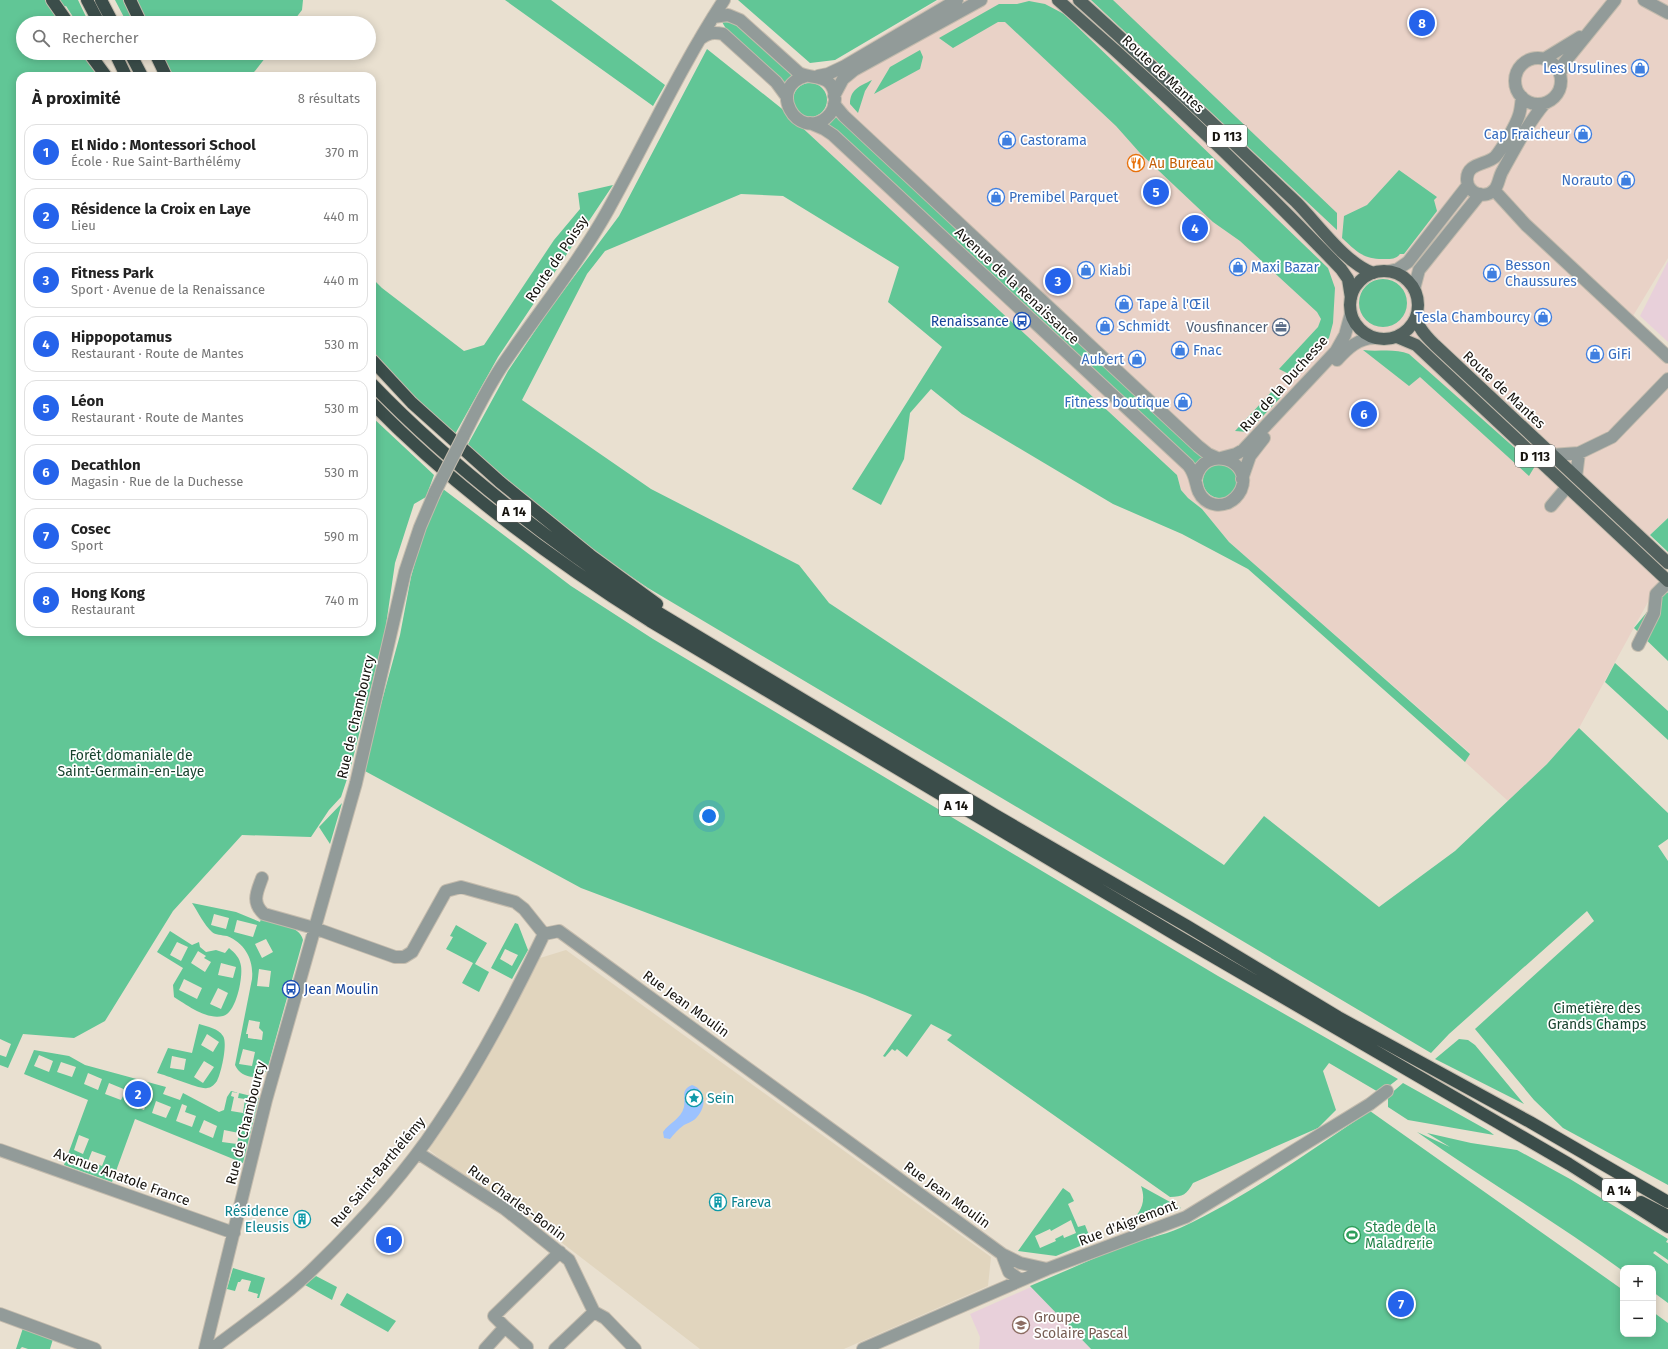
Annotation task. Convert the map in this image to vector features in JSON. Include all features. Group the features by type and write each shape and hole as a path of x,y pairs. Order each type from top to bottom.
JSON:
{"highway":[{"path":"52,0 63,16"},
{"path":"88,0 96,16"},
{"path":"101,0 109,16"},
{"path":"130,0 138,16"},
{"path":"94,60 103,72"},
{"path":"118,60 124,72"},
{"path":"134,60 140,72"},
{"path":"158,60 164,72"},
{"path":"376,364 412,403 500,482 590,555 654,601 671,620"},
{"name":"A 14","path":"376,388 439,449 499,500 589,567 671,620 1338,1017 1577,1149 1668,1202"},
{"name":"A 14","path":"376,407 431,459 490,510 584,579 630,609 1133,910 1569,1164 1668,1216"},
{"path":"1577,1149 1668,1194"},
{"path":"1569,1164 1668,1227"}],"main road":[{"name":"Route de Mantes","path":"1058,0 1094,30 1283,209 1342,269 1348,279 1351,298"},
{"name":"Route de Mantes","path":"1079,0 1177,88 1307,213 1351,260 1363,269 1374,272"},
{"path":"1390,271 1404,277 1414,289 1418,304 1417,316 1409,328 1397,336 1384,339 1376,338 1360,329 1351,313 1351,298 1357,284 1374,272 1390,271"},
{"name":"Route de Mantes","path":"1417,316 1419,325 1433,344 1668,563"},
{"name":"D 113","path":"1397,336 1411,342 1421,350 1668,581"}],"street":[{"name":"Route de Poissy","path":"436,492 483,398 505,361 588,242 608,210 700,39 724,0"},
{"path":"957,0 845,66 828,74 812,76 793,83 787,97 787,105 793,115 798,120 810,123 824,119 830,114 843,79 854,70 981,0"},
{"path":"1560,74 1564,63 1615,0"},
{"path":"1644,0 1668,13"},
{"path":"713,17 728,15 740,20 790,66 830,85 834,100"},
{"path":"1390,271 1398,269 1408,262 1468,185 1468,175 1472,168 1490,161 1500,150 1518,118 1522,97 1516,82 1519,68 1530,60 1544,59 1590,31"},
{"path":"700,39 707,34 716,32 723,34 776,82 787,97"},
{"path":"1468,185 1473,191 1480,194 1489,194 1494,190 1502,171 1545,103 1555,97 1561,86 1560,74 1557,67 1544,59"},
{"path":"1522,97 1532,103 1545,103"},
{"name":"Avenue de la Renaissance","path":"834,100 844,116 1198,446 1208,454 1219,458"},
{"name":"Avenue de la Renaissance","path":"810,123 833,135 1188,465 1195,473 1196,478"},
{"path":"1494,190 1526,225 1668,357"},
{"path":"1414,289 1419,270 1480,194"},
{"name":"Rue de la Duchesse","path":"1219,458 1236,454 1243,450 1310,380 1342,342 1349,324 1351,313"},
{"name":"Rue de la Duchesse","path":"1242,479 1250,456 1265,437 1327,370 1348,348 1363,340 1376,338"},
{"path":"1551,455 1579,453 1612,437 1668,379"},
{"path":"1576,477 1579,453"},
{"path":"1219,458 1229,460 1236,465 1242,479 1240,491 1236,498 1230,502 1218,505 1211,503 1201,496 1197,490 1196,478 1203,464 1219,458"},
{"path":"1551,506 1568,487"},
{"name":"Rue de Chambourcy","path":"204,1349 266,1100 356,783 405,572 420,527 436,492"},
{"path":"1638,645 1654,612 1656,594 1668,581"},
{"path":"262,878 255,899 258,908 264,914 314,928 395,957 404,957 412,952 446,891 460,887 515,902 524,908 544,934"},
{"name":"Rue Jean Moulin","path":"544,934 559,931 1002,1254 1033,1268 1047,1269"},
{"name":"Rue Saint-Barthélémy","path":"212,1349 279,1298 315,1267 355,1226 418,1153 439,1124 481,1055 544,934"},
{"name":"Rue d'Aigremont","path":"863,1349 1000,1290 1016,1278 1047,1269 1186,1218 1370,1104 1386,1091"},
{"name":"Avenue Anatole France","path":"0,1150 234,1233"},
{"name":"Rue Charles-Bonin","path":"418,1153 505,1209 569,1260 594,1312"},
{"path":"527,1347 494,1316 560,1252"},
{"path":"1002,1254 1016,1278"},
{"path":"1016,1278 1020,1263"},
{"path":"555,1349 594,1312 605,1318 635,1349"},
{"path":"0,1314 95,1349"},
{"path":"485,1349 505,1327"}],"shaded area":[{"path":"939,0 1668,0 1668,258 1633,316 1668,353 1668,518 1650,535 1660,580 1579,728 1547,764 1508,801 1465,762 1470,753 1229,542 1202,509 1188,498 1181,490 1177,475 781,108 820,73"},
{"path":"1668,261 1668,342 1640,316"},
{"name":"Fareva","path":"566,950 991,1257 988,1286 844,1349 700,1349 518,1209 448,1165 428,1149 483,1063 540,958"},
{"name":"Groupe Scolaire Pascal","path":"1031,1287 1091,1349 979,1349 980,1337 970,1314"}],"green space":[{"name":"Forêt domaniale de Saint-Germain-en-Laye","path":"0,0 45,0 56,16 16,16 16,60 88,60 96,72 16,72 16,636 376,636 376,421 434,475 426,497 414,504 395,563 385,632 350,770 341,797 329,810 311,837 242,835 173,911 105,1021 74,1038 23,1034 8,1068 0,1065 0,1055 6,1057 11,1044 0,1039"},
{"path":"58,0 78,0 86,16 72,16 66,6 61,8"},
{"path":"115,0 125,0 132,16 123,16"},
{"path":"135,0 303,0 302,10 297,16 143,16"},
{"path":"505,0 551,0 665,85 653,106"},
{"path":"738,0 937,0 835,60 810,63"},
{"path":"1091,0 1113,0 1337,213 1337,230"},
{"path":"1029,1 1045,4 1064,14 1328,268 1335,288 1333,323 1329,338 1289,374 1279,369 1318,327 1321,319 1317,312 1240,241 1213,222 1140,153 1116,126 1005,22 998,22 953,48 939,38 999,4 1017,4"},
{"path":"722,22 738,23 795,75 785,85 728,32"},
{"name":"Cimetière des Grands Champs","path":"707,49 781,108 1177,475 1181,490 1188,498 1202,509 1229,542 1470,754 1465,762 1248,569 1182,534 1113,504 962,414 931,389 910,413 904,459 881,505 852,489 942,347 888,302 899,267 783,196 741,194 605,251 587,274 522,400 651,489 799,565 829,603 1224,865 1264,816 1379,907 1455,851 1547,764 1579,728 1668,813 1668,839 1658,846 1668,861 1668,1185 1563,1128 1534,1100 1475,1029 1594,921 1587,911 1449,1034 1431,1053 648,588 579,541 467,446 508,371 547,313 619,216"},
{"path":"920,50 923,57 920,69 874,94 890,67"},
{"path":"163,60 264,60 254,72 169,72"},
{"path":"872,80 865,91 858,113 850,104 850,99 856,89"},
{"path":"810,83 822,88 827,100 822,112 810,117 798,112 793,100 798,88"},
{"path":"832,112 1204,457 1195,466 823,122"},
{"path":"1399,170 1437,197 1434,200 1437,211 1404,254 1400,254 1395,258 1390,259 1378,259 1361,254 1342,238 1344,216 1367,205"},
{"path":"613,185 498,357 454,436 411,394 376,356 376,282 464,351 484,345 554,240 580,209 578,193"},
{"path":"1383,279 1392,281 1400,286 1405,294 1407,303 1405,312 1400,320 1392,325 1383,327 1374,325 1366,320 1361,312 1359,303 1361,294 1366,286 1374,281"},
{"path":"1363,350 1393,351 1409,354 1535,466 1529,476 1420,377 1409,386"},
{"path":"1275,388 1281,397 1248,432 1235,431"},
{"path":"1217,464 1223,464 1232,469 1236,475 1236,487 1232,493 1223,498 1217,498 1208,493 1203,484 1203,478 1208,469"},
{"path":"443,489 571,586 653,639 1218,976 1398,1079 1380,1093 1329,1063 1323,1071 1336,1110 1318,1128 1193,1183 1189,1190 1184,1194 1170,1197 947,1040 952,1035 931,1024 907,1057 897,1049 895,1051 892,1049 885,1057 883,1056 912,1015 865,995 581,888 363,770 400,635 411,577 424,530"},
{"path":"1668,518 1668,552 1650,535"},
{"path":"1665,590 1668,593 1668,661 1634,628"},
{"path":"1615,663 1668,711 1668,740 1605,682"},
{"path":"342,803 330,844 319,827"},
{"path":"192,903 236,912 260,922 261,919 286,925 297,931 303,940 267,1070 259,1076 254,1077 245,1075 237,1069 235,1065 252,979 250,959 239,943 227,936 213,933","holes":["214,914 229,918 226,929 211,925","237,920 257,925 253,937 234,932","266,939 273,952 262,958 255,944","259,969 271,971 269,987 257,986","249,1020 260,1022 259,1028 263,1032 262,1040 248,1038 248,1034 246,1034","243,1049 255,1052 252,1066 239,1064"]},
{"path":"515,923 518,924 528,950 512,979 491,968","holes":["505,949 518,955 512,966 500,959"]},
{"path":"456,925 487,943 475,964 489,972 479,992 462,983 473,963 446,949 453,937 450,936"},
{"path":"170,931 192,945 199,942 200,947 206,952 216,950 225,953 229,948 238,958 241,971 240,986 232,1009 223,1016 210,1016 191,1008 174,997 173,985 183,968 157,952","holes":["177,942 188,947 181,961 170,955","198,951 206,956 204,958 211,962 205,972 191,963","221,963 236,967 233,978 218,975","184,979 202,988 197,999 179,990","218,988 228,993 221,1009 210,1004"]},
{"path":"199,1024 216,1029 223,1036 225,1045 222,1066 217,1081 211,1087 198,1087 157,1073 168,1048 192,1053","holes":["207,1034 219,1042 213,1052 201,1045","172,1056 186,1059 184,1070 170,1068","204,1061 214,1067 203,1083 194,1077"]},
{"path":"1459,1039 1468,1040 1475,1045 1524,1104 1435,1059"},
{"path":"34,1050 69,1056 85,1065 166,1087 163,1094 180,1100 183,1093 219,1112 224,1110 227,1097 231,1091 239,1093 259,1098 243,1163 135,1119 112,1182 64,1165 88,1100 24,1074","holes":["39,1055 53,1061 49,1072 34,1066","61,1062 76,1067 72,1077 57,1072","88,1073 102,1079 98,1090 84,1084","109,1083 126,1090 121,1100 105,1094","136,1085 145,1089 142,1098 147,1101 144,1110 129,1104","232,1092 239,1093 238,1098 245,1099 243,1113 231,1111 234,1097 231,1096","156,1101 171,1107 166,1118 152,1113","182,1104 187,1106 185,1112 196,1116 192,1127 176,1121","204,1120 217,1126 213,1138 199,1132","224,1130 239,1133 237,1144 222,1142","79,1135 89,1139 83,1154 74,1150","92,1151 106,1156 102,1166 88,1161"]},
{"path":"1403,1083 1494,1135 1408,1120 1388,1107 1388,1096"},
{"name":"Stade de la Maladrerie","path":"1370,1111 1620,1288 1620,1337 1656,1337 1656,1314 1668,1323 1668,1349 1091,1349 1030,1286 1101,1255 1180,1228 1205,1216 1277,1173"},
{"path":"1417,1132 1450,1147 1427,1133 1471,1143 1517,1150 1570,1179 1668,1239 1666,1242 1668,1243 1668,1260 1655,1251 1653,1253 1668,1264 1668,1303 1656,1294 1656,1265 1620,1265 1620,1269 1572,1235"},
{"path":"1141,1186 1181,1208 1129,1226 1127,1225 1136,1217 1143,1203 1143,1192"},
{"path":"1063,1188 1070,1193 1074,1201 1068,1204 1078,1227 1085,1225 1089,1235 1085,1244 1056,1256 1018,1251","holes":["1071,1220 1076,1233 1064,1238 1063,1235 1055,1239 1056,1241 1040,1248 1035,1236 1050,1229 1051,1231"]},
{"path":"233,1268 265,1278 259,1298 257,1298 258,1294 248,1291 251,1281 242,1279 238,1282 235,1291 227,1289"},
{"path":"316,1276 337,1287 332,1300 305,1285"},
{"path":"347,1293 396,1321 388,1332 340,1305"},
{"path":"23,1328 53,1339 50,1349 28,1349 22,1347 20,1349 16,1349"}],"water":[{"path":"692,1085 697,1087 704,1099 700,1113 694,1120 680,1128 670,1139 664,1138 663,1132 680,1115 684,1107 684,1094 686,1089"}],"place":[{"name":"Hong Kong","path":"1422,23"},
{"name":"Les Ursulines","path":"1640,68"},
{"name":"Cap Fraicheur","path":"1583,134"},
{"name":"Castorama","path":"1007,140"},
{"name":"Au Bureau","path":"1136,163"},
{"name":"Norauto","path":"1626,180"},
{"name":"Léon","path":"1156,192"},
{"name":"Premibel Parquet","path":"996,197"},
{"name":"Hippopotamus","path":"1195,228"},
{"name":"Maxi Bazar","path":"1238,267"},
{"name":"Kiabi","path":"1086,270"},
{"name":"Besson Chaussures","path":"1492,273"},
{"name":"Fitness Park","path":"1058,281"},
{"name":"Tape à l'Œil","path":"1124,304"},
{"name":"Tesla Chambourcy","path":"1543,317"},
{"name":"Renaissance","path":"1022,321"},
{"name":"Schmidt","path":"1105,326"},
{"name":"Vousfinancer","path":"1281,327"},
{"name":"Fnac","path":"1180,350"},
{"name":"GiFi","path":"1595,354"},
{"name":"Aubert","path":"1137,359"},
{"name":"Fitness boutique","path":"1183,402"},
{"name":"Decathlon","path":"1364,414"},
{"name":"Jean Moulin","path":"291,989"},
{"name":"Résidence la Croix en Laye","path":"138,1094"},
{"name":"Sein","path":"694,1098"},
{"name":"Fareva","path":"718,1202"},
{"name":"Résidence Eleusis","path":"302,1219"},
{"name":"Stade de la Maladrerie","path":"1352,1235"},
{"name":"El Nido : Montessori School","path":"389,1240"},
{"name":"Cosec","path":"1401,1304"},
{"name":"Groupe Scolaire Pascal","path":"1021,1325"}]}
